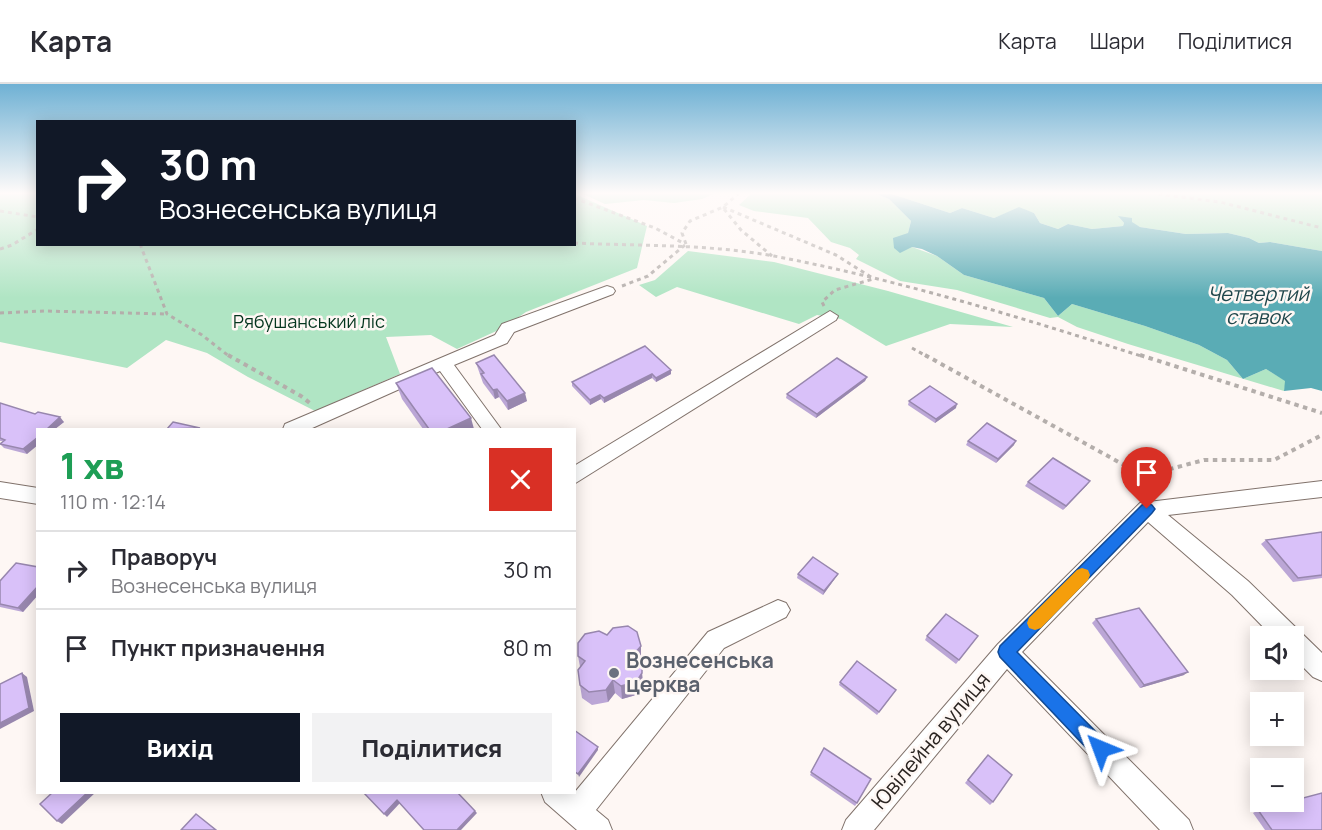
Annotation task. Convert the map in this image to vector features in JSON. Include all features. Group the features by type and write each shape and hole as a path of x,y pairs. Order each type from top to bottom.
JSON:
{"street":[{"path":"294,428 501,339 508,328 607,291"},
{"path":"576,475 830,316"},
{"path":"443,363 491,428"},
{"path":"1147,509 1322,489"},
{"path":"0,490 36,496"},
{"path":"1147,509 1240,588 1278,626"},
{"name":"Ювілейна вулиця","path":"855,830 1006,652 1147,509"},
{"path":"578,810 716,640 778,610"},
{"path":"1006,652 1179,830"},
{"path":"1304,652 1322,669"},
{"path":"558,794 598,830"}],"path":[{"path":"657,229 686,244"},
{"path":"685,229 682,233 686,244"},
{"path":"740,229 773,256"},
{"path":"773,229 812,243 850,261 873,279"},
{"path":"0,249 36,230"},
{"path":"576,243 632,246 686,244 773,256 873,279 1029,320 1322,413"},
{"path":"607,291 648,276 686,244"},
{"path":"141,246 167,314"},
{"path":"830,316 822,302 835,290 873,279"},
{"path":"0,313 44,311 167,314 202,335 232,358 302,396 323,414"},
{"path":"912,348 1144,476 1204,460 1274,460 1322,435"},
{"path":"1144,476 1147,509"}],"green space":[{"name":"Рябушанський ліс","path":"0,229 36,229 36,246 576,246 576,229 646,229 637,268 526,312 503,328 457,349 431,335 386,337 400,374 315,411 207,353 166,340 127,368 0,342"},
{"path":"818,229 909,229 912,247 937,256 964,275 1044,298 1058,316 1072,304 1199,345 1227,360 1243,379 1077,327 1058,317 1050,318 957,290 900,281 856,259 859,255 850,248 831,242"},
{"path":"1152,229 1322,229 1322,251 1270,242 1259,243 1228,233 1186,234"},
{"path":"688,251 774,262 888,291 1013,327 950,324 886,346 841,319 817,315 799,324 677,287 656,297 639,285 655,280"},
{"path":"1266,369 1286,381 1284,391 1243,379"}],"water":[{"name":"Четвертий ставок","path":"909,229 1152,229 1186,234 1228,233 1259,243 1270,242 1322,251 1322,391 1311,388 1284,391 1285,381 1266,369 1243,379 1227,360 1199,345 1072,304 1058,316 1044,298 964,275 937,256 922,249 912,247 900,253 894,248 893,238 908,233"}],"building":[{"path":"645,346 671,370 656,378 652,374 604,398 600,395 590,400 572,382"},
{"path":"494,355 525,393 507,401 497,389 493,390 476,363"},
{"path":"837,358 867,377 817,414 787,394"},
{"path":"432,368 471,418 449,428 428,428 396,383"},
{"path":"930,386 957,404 936,419 909,401"},
{"path":"0,403 35,414 38,412 60,417 48,428 36,428 36,439 23,449 0,444 5,440 0,438"},
{"path":"173,422 200,428 168,428"},
{"path":"987,423 1016,441 998,459 968,441"},
{"path":"1053,458 1090,481 1066,506 1028,482"},
{"path":"1322,532 1322,575 1298,578 1266,540"},
{"path":"813,557 838,574 824,591 798,574"},
{"path":"16,563 36,567 36,588 18,608 0,604 0,581"},
{"path":"1139,608 1188,672 1144,685 1096,619"},
{"path":"946,614 978,636 959,660 927,636"},
{"name":"Вознесенська церква","path":"628,626 637,632 641,646 634,654 642,659 642,673 636,682 621,686 613,680 606,690 589,692 580,685 578,670 585,661 578,656 578,643 585,634 599,631 607,635 613,628"},
{"path":"857,661 896,690 879,712 840,682"},
{"path":"22,673 29,708 0,723 0,684"},
{"path":"576,731 598,747 578,774 576,772"},
{"path":"824,748 871,779 857,803 811,772"},
{"path":"988,755 1012,775 993,802 968,780"},
{"path":"1322,793 1322,830 1272,830 1259,812 1304,812 1304,798"},
{"path":"51,794 86,794 57,821 40,804"},
{"path":"365,794 459,794 475,811 457,830 424,830 397,800 384,814"},
{"path":"196,814 216,830 181,830"}],"slow traffic":[{"path":"1035,623 1082,575"}],"place":[{"name":"Вознесенська церква","path":"614,673"}],"route":[{"path":"1101,749 1006,652 1147,509"}]}
